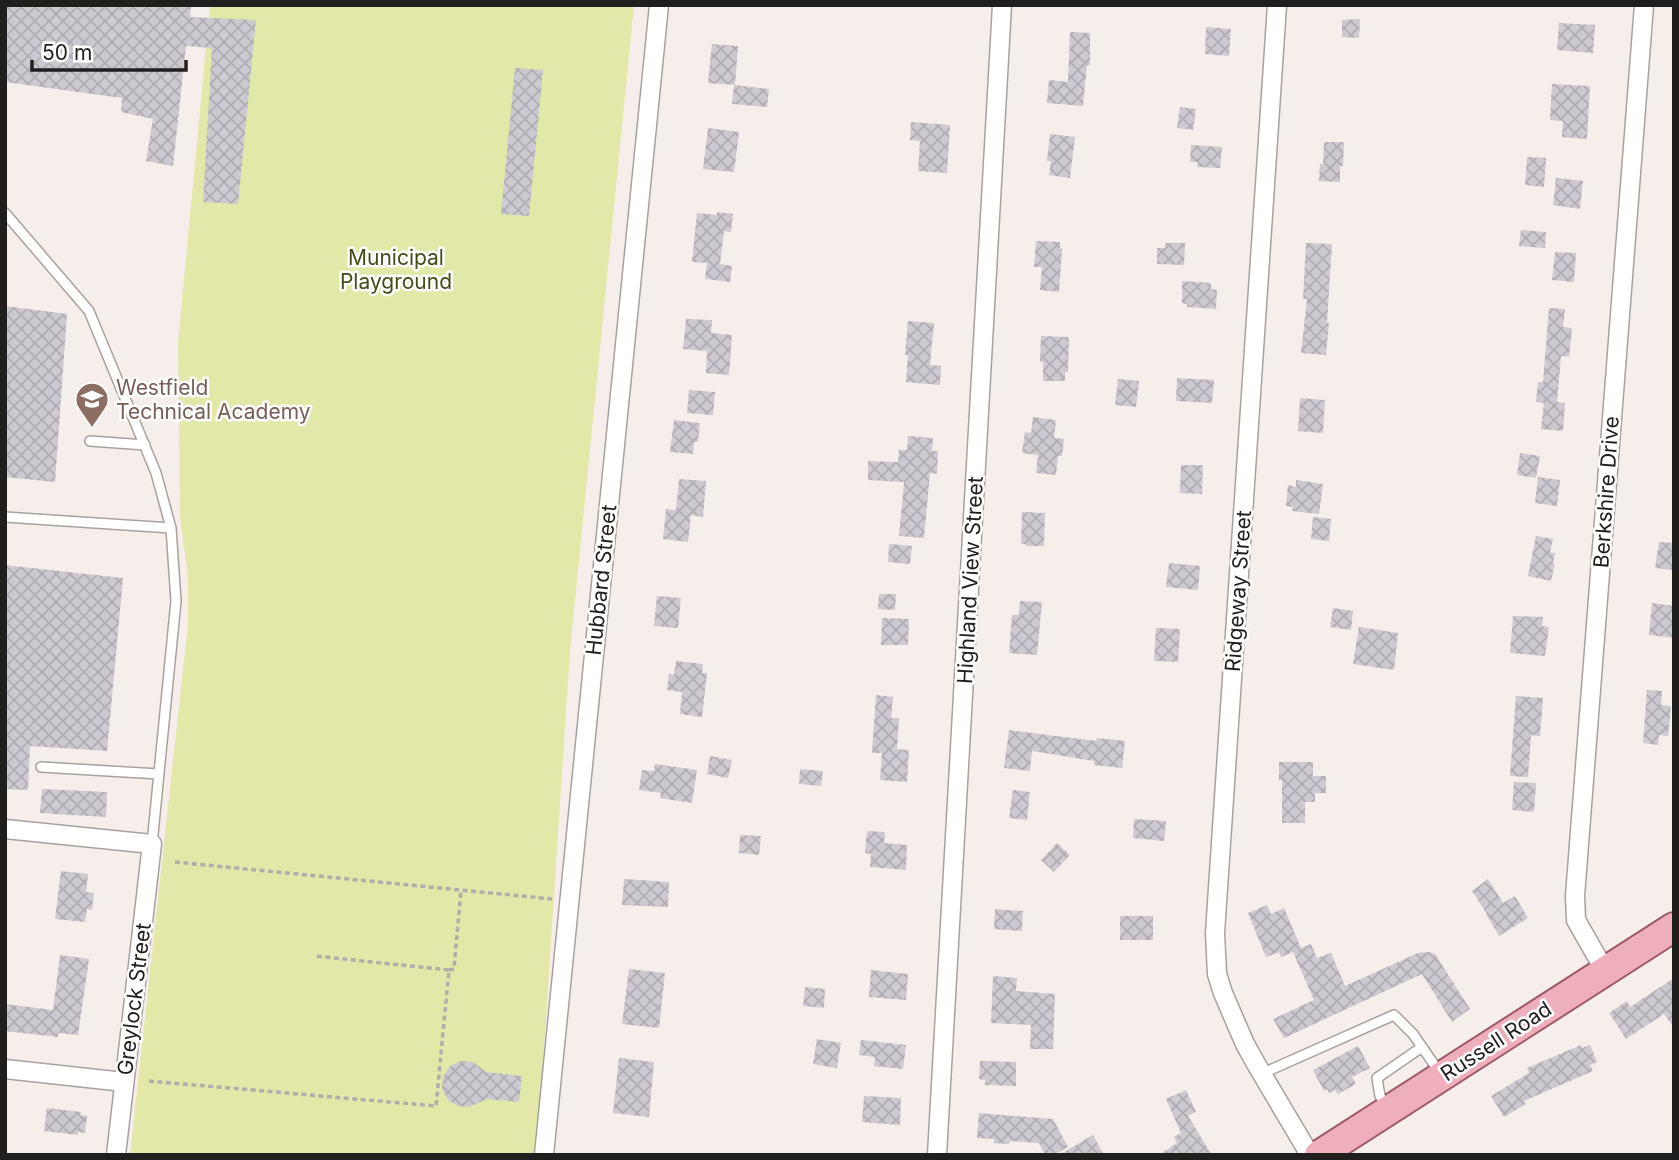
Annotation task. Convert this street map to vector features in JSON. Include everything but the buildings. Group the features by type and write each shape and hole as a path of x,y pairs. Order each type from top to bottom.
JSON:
{"main road":[{"name":"Russell Road","path":"1319,1155 1674,927"}],"street":[{"name":"Hubbard Street","path":"544,1155 659,5"},
{"name":"Highland View Street","path":"937,1155 1002,5"},
{"name":"Ridgeway Street","path":"1277,5 1215,933 1217,974 1223,993 1261,1074 1310,1155"},
{"name":"Berkshire Drive","path":"1605,971 1576,920 1575,896 1644,5"},
{"path":"5,829 152,844"},
{"name":"Greylock Street","path":"116,1155 152,844"},
{"path":"5,1069 124,1082"}],"lane":[{"path":"5,213 89,311 156,473 171,528 176,601 152,844"},
{"path":"90,441 145,445"},
{"path":"5,517 171,528"},
{"path":"41,767 159,774"},
{"path":"1261,1074 1394,1015 1413,1034 1442,1075"},
{"path":"1389,1110 1380,1096 1377,1078 1422,1047"}],"path":[{"path":"175,862 557,899"},
{"path":"315,956 454,969 461,890"},
{"path":"149,1082 436,1106 449,970"}],"green space":[{"name":"Municipal Playground","path":"210,5 634,5 570,651 535,1155 130,1155 188,624 188,578 180,515 178,343"}],"place":[{"name":"Westfield Technical Academy","path":"92,429"}]}
